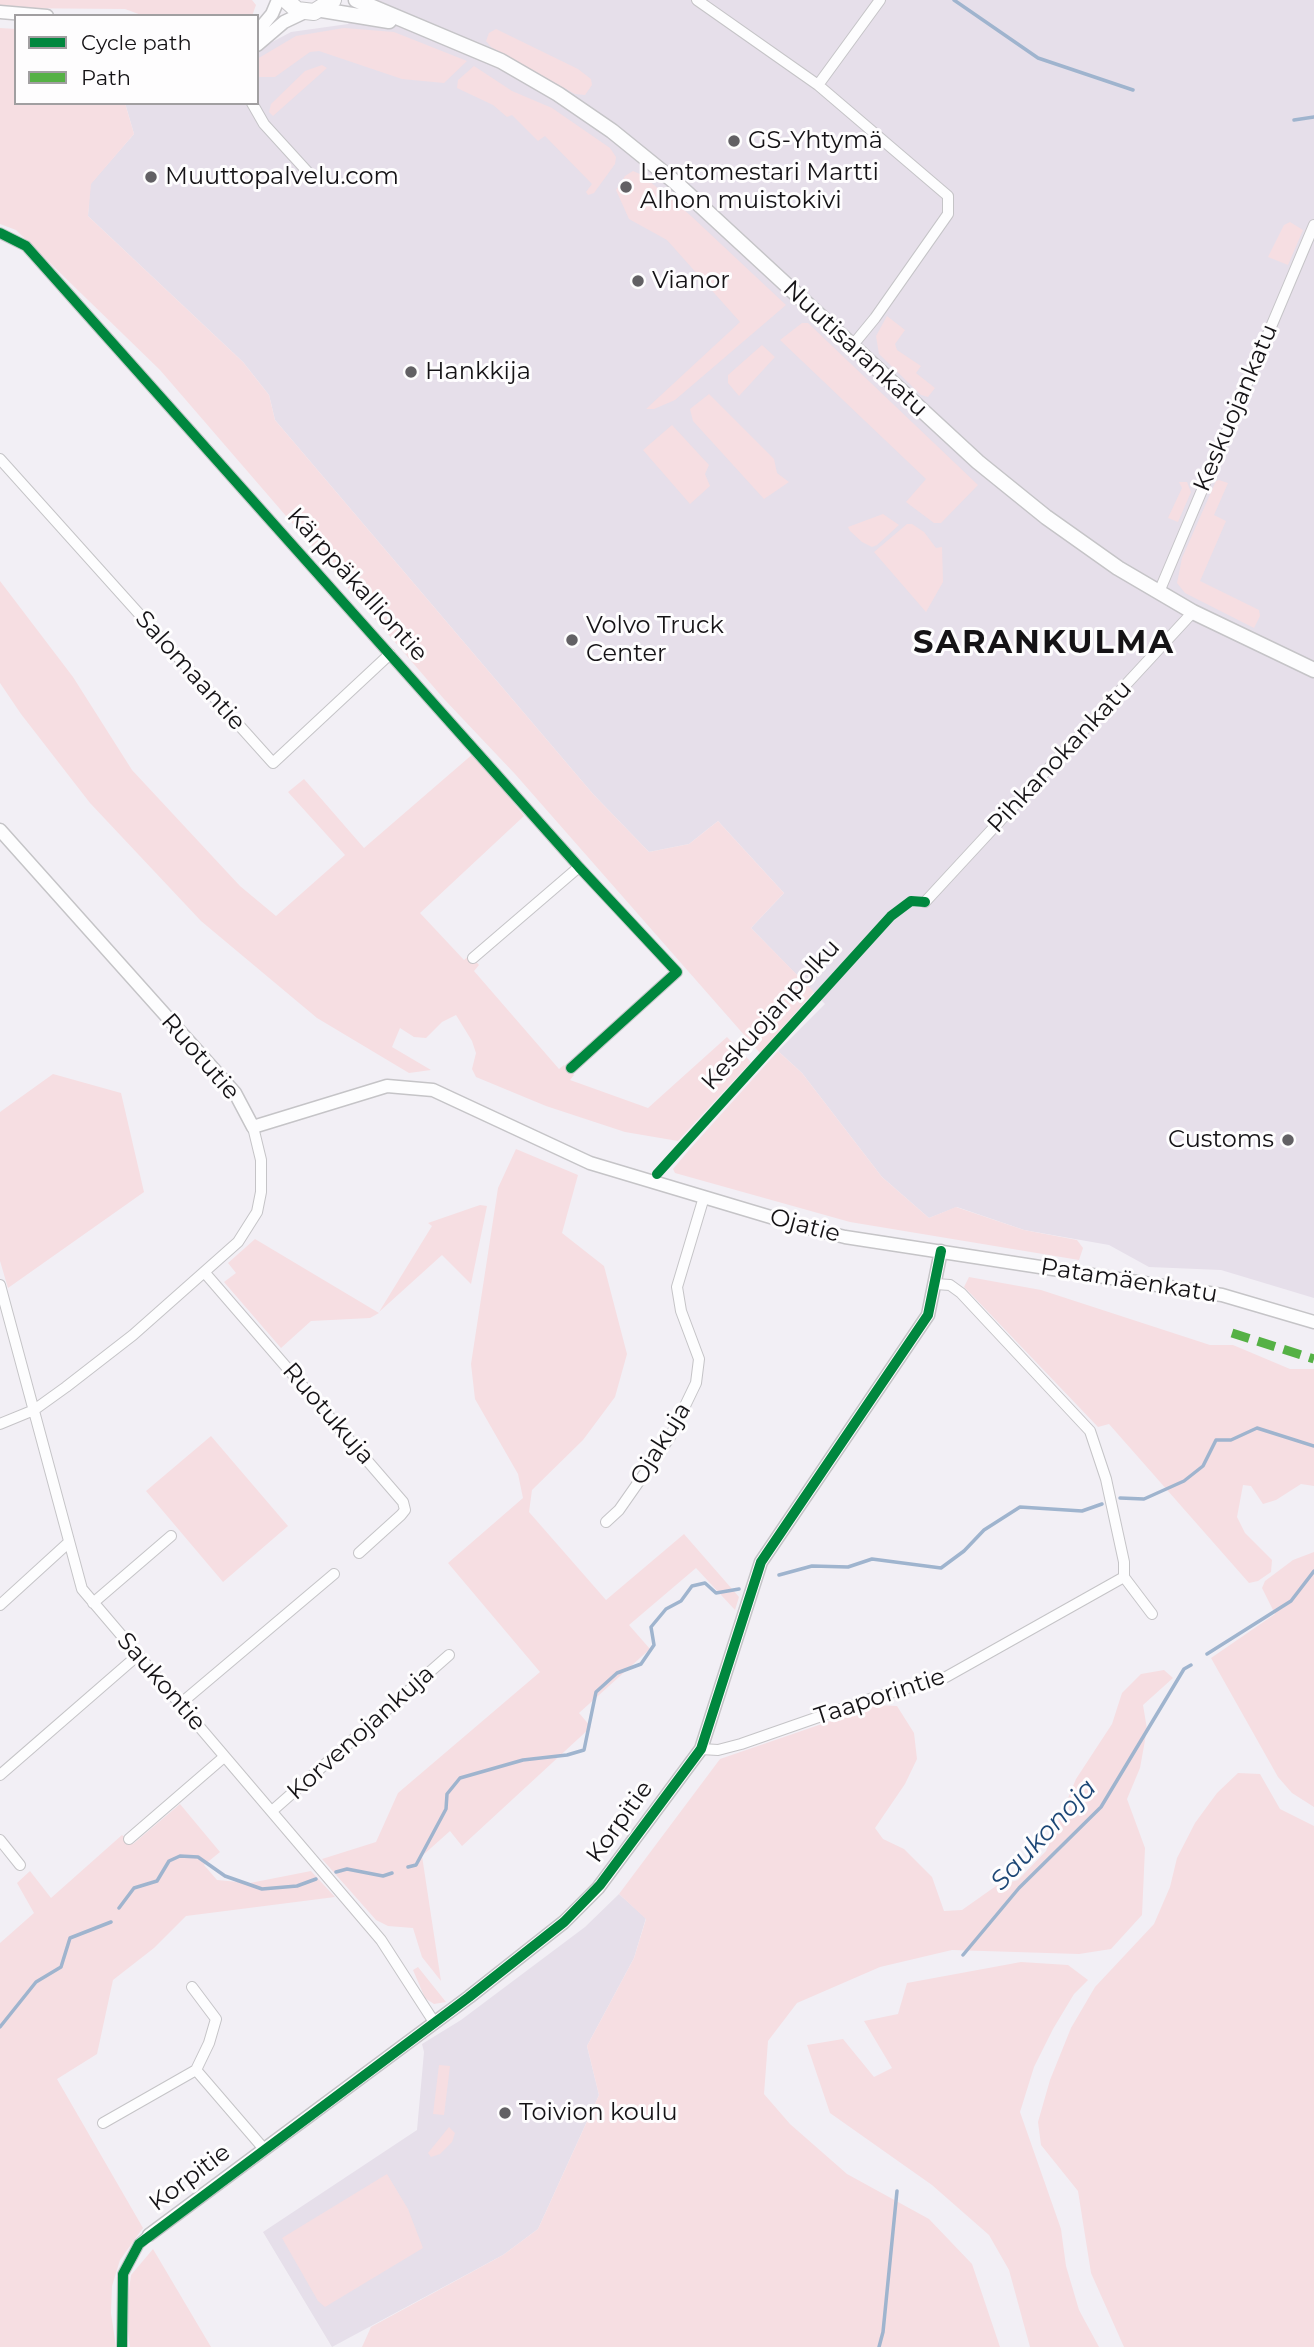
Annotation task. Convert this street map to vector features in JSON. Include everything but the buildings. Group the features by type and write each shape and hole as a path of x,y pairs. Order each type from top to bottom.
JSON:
{"main road":[{"path":"286,0 320,7"},
{"name":"Nuutisarankatu","path":"356,0 501,61 558,94 612,131 675,182 978,462 1046,517 1118,568 1193,612 1314,670"},
{"name":"Nuutisarankatu","path":"320,7 392,21 404,20"}],"street":[{"path":"259,30 278,0"},
{"path":"697,0 818,85 937,183 950,200 943,221 852,346"},
{"path":"818,85 880,0"},
{"path":"259,44 284,22 320,7"},
{"path":"0,12 24,14"},
{"path":"253,105 264,124 315,180"},
{"name":"Keskuojankatu","path":"1159,592 1314,225"},
{"name":"Kärppäkalliontie","path":"0,233 26,246 579,867 677,972 571,1068"},
{"name":"Salomaantie","path":"0,459 273,763 390,654"},
{"name":"Pihkanokankatu","path":"925,902 1193,612"},
{"name":"Ruotutie","path":"0,830 235,1093 253,1127 262,1170 257,1212 238,1242 132,1335 34,1410 0,1424"},
{"path":"473,958 579,867"},
{"name":"Ojatie","path":"253,1127 377,1088 416,1087 450,1097 590,1163 845,1237 941,1251"},
{"name":"Ojakuja","path":"606,1522 619,1510 670,1437 696,1383 699,1359 681,1311 677,1287 704,1197"},
{"path":"941,1251 936,1284 950,1285 961,1293 1090,1430 1106,1479 1124,1562 1124,1577 1152,1614"},
{"name":"Patamäenkatu","path":"941,1251 1222,1295 1314,1322"},
{"name":"Ruotukuja","path":"205,1273 404,1502 405,1510 401,1515 359,1553"},
{"name":"Korpitie","path":"149,2235 434,2022 588,1900 701,1749 761,1562 928,1315 936,1284"},
{"name":"Saukontie","path":"0,1285 67,1544 82,1589 381,1940 434,2022"},
{"path":"93,1603 171,1536"},
{"path":"0,1605 67,1544"},
{"path":"180,1704 334,1574"},
{"name":"Taaporintie","path":"701,1749 718,1750 741,1744 873,1698 946,1677 1124,1577"},
{"name":"Korvenojankuja","path":"272,1811 449,1655"},
{"path":"0,1776 137,1656"},
{"path":"129,1839 224,1757"},
{"path":"0,1840 20,1865"},
{"path":"103,2123 196,2070 216,2025 214,2015 192,1987"},
{"path":"196,2070 264,2149"},
{"path":"122,2347 123,2274 139,2244 149,2235"}],"shaded area":[{"path":"0,0 252,0 256,5 253,14 139,14 125,9 0,8"},
{"path":"364,0 1314,0 1314,1298 1221,1270 1149,1267 1109,1245 1024,1230 957,1207 929,1218 882,1177 802,1073 778,1051 825,1004 751,928 784,893 718,821 689,844 649,852 593,794 275,420 269,395 243,362 88,216 90,184 134,134 126,105 259,105 259,49 291,32 348,24"},
{"path":"0,28 14,29 14,105 126,105 134,134 91,184 88,216 243,362 269,395 275,420 593,794 649,852 689,844 718,821 784,893 751,928 814,992 760,1053 515,774 444,699 160,370 16,230 0,224"},
{"path":"344,28 394,32 467,61 444,83 402,79 319,51 310,52 275,77 259,77 259,58 296,36"},
{"path":"496,29 578,69 591,79 592,85 585,95 575,94 491,47 486,41 489,33"},
{"path":"322,65 327,68 273,116 269,112 271,104 305,71"},
{"path":"474,66 512,91 552,108 610,148 616,157 615,164 594,193 588,195 586,192 592,184 545,136 538,141 512,115 507,117 493,105 457,88 458,80"},
{"path":"633,171 642,175 690,215 786,305 675,400 654,409 646,409 740,322 667,240 629,219 616,190 625,176"},
{"path":"1290,222 1303,230 1288,265 1268,257 1284,225"},
{"path":"887,316 905,330 895,344 897,350 921,366 916,373 935,388 928,397 921,395 879,354 876,336"},
{"path":"802,323 808,323 978,485 941,523 934,523 906,502 926,479 780,340"},
{"path":"762,345 775,357 739,396 728,383 728,375"},
{"path":"709,394 774,459 777,473 789,482 764,499 693,421 690,409"},
{"path":"672,425 709,465 705,474 710,486 690,504 643,450"},
{"path":"1216,481 1228,483 1214,515 1226,521 1200,581 1259,610 1260,616 1254,628 1185,593 1177,583 1182,558"},
{"path":"1179,482 1187,482 1191,492 1178,522 1168,518 1182,488"},
{"path":"883,514 899,525 872,547 862,542 848,527"},
{"path":"907,524 912,524 924,532 936,548 942,547 943,582 926,612 874,552"},
{"path":"0,581 73,677 132,770 240,886 276,916 345,855 288,792 304,779 364,848 474,753 524,816 420,913 464,960 470,955 479,965 474,971 559,1069 564,1065 574,1075 570,1080 648,1108 727,1037 751,1062 678,1141 625,1132 546,1106 476,1077 472,1069 476,1053 456,1015 442,1022 426,1038 414,1037 400,1028 392,1047 431,1070 409,1073 317,1018 201,921 90,803 21,714 0,683"},
{"path":"778,1051 802,1073 882,1177 929,1218 956,1207 1024,1230 1077,1240 1083,1248 1079,1260 850,1222 675,1173 673,1169 689,1150"},
{"path":"53,1074 121,1093 144,1192 8,1288 0,1261 0,1112"},
{"path":"516,1149 578,1175 562,1233 604,1266 627,1354 615,1397 583,1440 532,1490 529,1512 606,1600 684,1534 739,1597 735,1610 696,1568 629,1625 650,1649 579,1713 591,1727 462,1846 450,1831 422,1856 441,1981 422,1957 413,1928 388,1926 376,1920 322,1859 376,1842 398,1793 540,1672 448,1563 523,1498 518,1474 475,1399 471,1364 498,1188"},
{"path":"480,1205 487,1206 471,1284 442,1255 379,1312 432,1226 428,1223"},
{"path":"255,1239 379,1313 370,1318 311,1321 281,1348 224,1282 236,1273 228,1263"},
{"path":"969,1277 1041,1290 1210,1345 1233,1345 1290,1369 1314,1369 1314,1486 1301,1484 1276,1500 1263,1504 1251,1486 1243,1485 1237,1517 1245,1533 1272,1560 1271,1572 1258,1581 1249,1583 1109,1424 1098,1427 964,1287"},
{"path":"211,1436 288,1526 223,1582 146,1491"},
{"path":"1314,1552 1314,1807 1292,1793 1278,1777 1211,1658 1275,1614 1262,1588 1265,1581 1293,1560"},
{"path":"1164,1670 1173,1678 1143,1705 1147,1729 1140,1768 1127,1799 1145,1848 1142,1915 1111,1949 1079,1954 952,1950 880,1967 797,2003 768,2041 764,2094 790,2124 847,2174 929,2219 972,2264 1000,2347 362,2347 371,2327 503,2255 538,2229 599,2095 587,2046 634,1958 646,1919 619,1894 720,1759 877,1705 897,1706 914,1733 917,1759 905,1784 875,1828 883,1839 904,1849 932,1877 944,1911 962,1910 996,1886 1018,1880 1046,1851 1076,1779 1112,1724 1122,1693 1141,1674"},
{"path":"1238,1773 1260,1774 1280,1809 1314,1826 1314,2347 1124,2347 1091,2273 1078,2191 1041,2145 1038,2122 1050,2080 1071,2028 1095,1987 1154,1924 1170,1887 1177,1858 1195,1823 1217,1793"},
{"path":"180,1804 220,1852 204,1865 217,1880 250,1883 311,1871 335,1897 186,1916 154,1948 113,1980 97,2054 57,2079 143,2228 120,2260 112,2286 111,2313 116,2347 0,2347 0,1943 34,1913 17,1883 30,1871 51,1898 122,1835 133,1844"},
{"name":"Toivion koulu","path":"619,1894 646,1918 634,1958 587,2046 599,2095 538,2229 503,2255 332,2347 263,2232 417,2130 424,2052 422,2044 461,2020 585,1927"},
{"path":"1021,1962 1068,1965 1088,1980 1074,1994 1053,2029 1034,2067 1020,2112 1061,2229 1066,2266 1079,2310 1099,2347 1030,2347 1009,2270 989,2235 932,2185 830,2113 807,2045 843,2039 874,2077 892,2068 864,2021 898,2014 907,1983"},
{"path":"418,1967 446,2002 434,2004 425,1998 413,1970"},
{"path":"439,2065 450,2066 444,2115 433,2114"},
{"path":"449,2127 455,2133 452,2142 440,2154 431,2157 428,2153"},
{"path":"387,2174 408,2209 423,2248 325,2307 318,2301 282,2238"},
{"path":"153,2249 211,2347 130,2347 126,2313 131,2275"}],"waterway":[{"path":"954,0 1038,58 1133,90"},
{"path":"1294,120 1314,117"},
{"path":"1120,1498 1144,1499 1184,1481 1203,1466 1216,1440 1231,1440 1257,1428 1314,1446"},
{"path":"779,1575 812,1566 848,1567 872,1559 941,1568 964,1551 984,1530 1020,1507 1082,1511 1102,1504"},
{"name":"Saukonoja","path":"1207,1654 1291,1601 1314,1571"},
{"path":"408,1867 416,1865 446,1809 447,1794 460,1778 523,1760 567,1755 584,1750 596,1692 617,1673 641,1664 654,1645 651,1627 666,1609 681,1601 692,1586 705,1583 716,1593 739,1589"},
{"name":"Saukonoja","path":"963,1955 1019,1888 1101,1807 1184,1669 1191,1665"},
{"path":"119,1908 134,1888 157,1881 169,1861 180,1856 198,1857 225,1876 262,1889 297,1886 316,1879"},
{"path":"336,1872 347,1869 383,1876 392,1873"},
{"path":"0,2027 36,1982 61,1967 70,1938 111,1922"},
{"name":"Saukonoja","path":"879,2347 883,2332 897,2191"}],"marked path":[{"path":"1232,1333 1314,1359"}],"cycle path":[{"path":"0,233 26,246 579,867 677,972 571,1068"},
{"name":"Keskuojanpolku","path":"657,1174 891,916 911,901 925,902"},
{"path":"122,2347 123,2274 139,2244 469,1997 564,1922 600,1885 701,1749 761,1562 928,1315 941,1251"}],"place":[{"name":"GS-Yhtymä","path":"734,141"},
{"name":"Muuttopalvelu.com","path":"151,177"},
{"name":"Lentomestari Martti Alhon muistokivi","path":"626,187"},
{"name":"Vianor","path":"638,281"},
{"name":"Hankkija","path":"411,372"},
{"name":"Volvo Truck Center","path":"572,640"},
{"name":"Customs","path":"1288,1140"},
{"name":"Toivion koulu","path":"505,2113"}],"district":[{"name":"SARANKULMA","path":"1044,644"}]}
